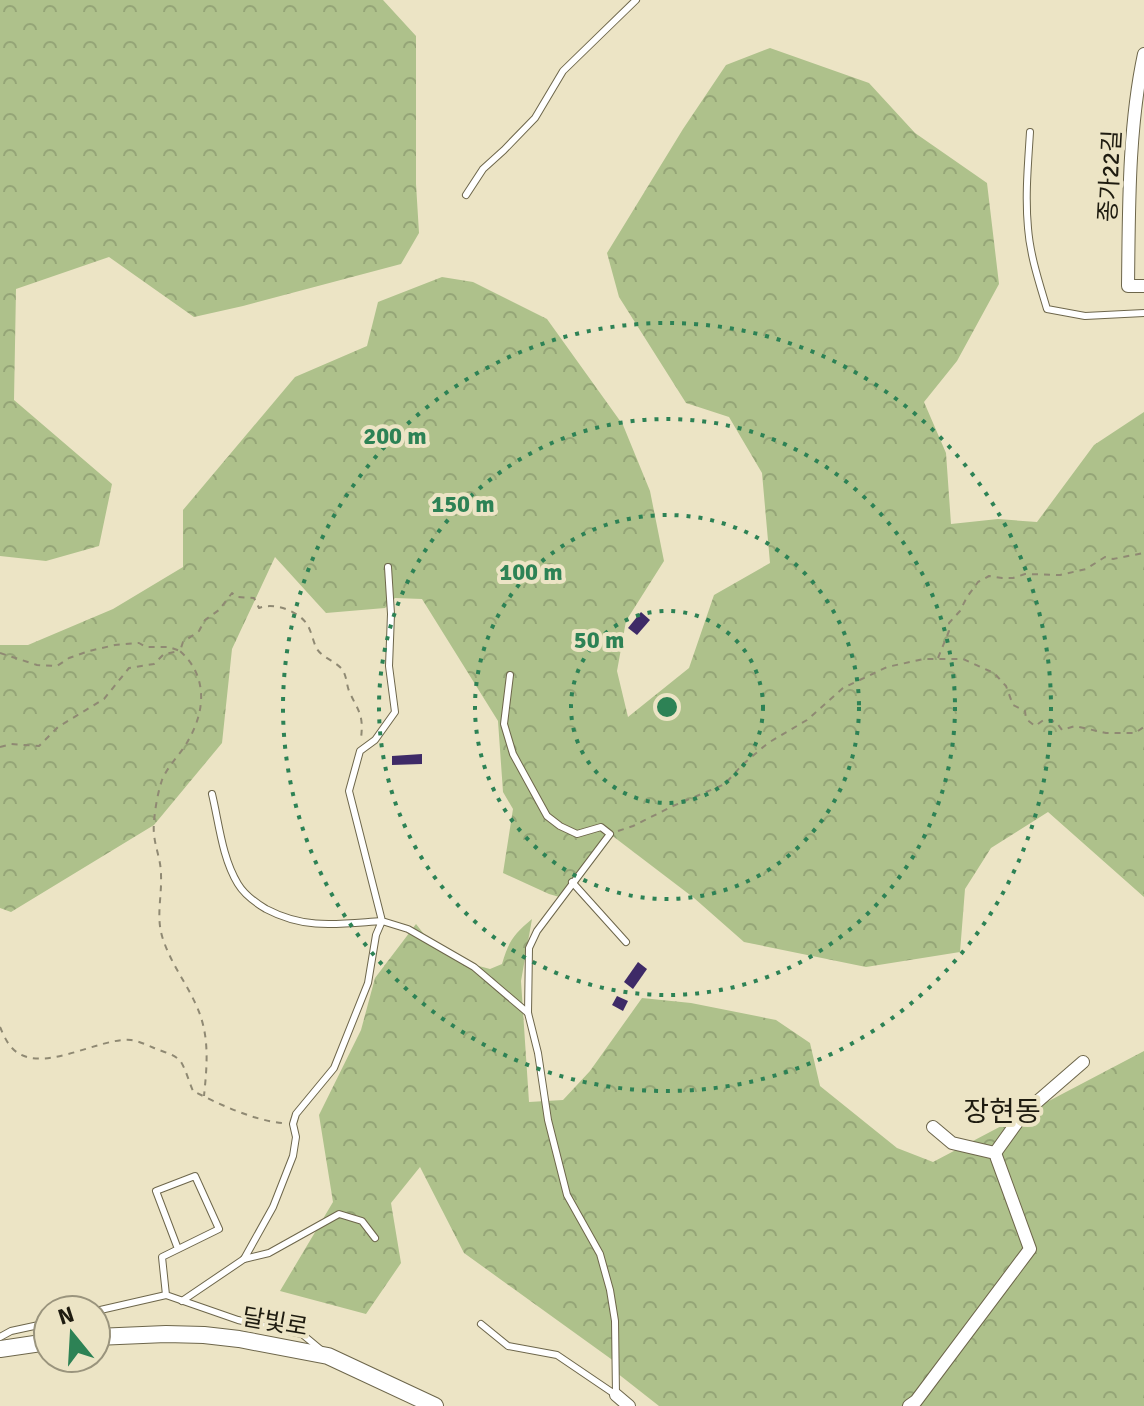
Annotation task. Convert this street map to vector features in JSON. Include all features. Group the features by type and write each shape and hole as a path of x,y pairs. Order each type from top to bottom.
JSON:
{"main road":[{"name":"달빛로","path":"112,1336 204,1335 328,1356 435,1406"},
{"path":"0,1349 32,1344"}],"street":[{"name":"종가22길","path":"1144,54 1138,84 1133,148 1128,286 1144,286"},
{"path":"995,1153 1023,1114 1083,1062"},
{"path":"933,1127 952,1143 995,1153"},
{"path":"909,1406 916,1401 1030,1249 995,1153"},
{"path":"616,1395 629,1406"}],"lane":[{"path":"466,195 483,169 535,118 563,71 636,0"},
{"path":"1030,132 1028,229 1047,309 1085,316 1144,313"},
{"path":"244,1259 273,1207 289,1166 296,1137 293,1124 296,1114 334,1068 368,983 376,935 382,921 349,791 360,751 375,740 395,712 389,666 391,614 388,567"},
{"path":"510,675 504,724 513,754 547,816 577,834 601,827 610,834 537,931 529,948 528,1013 538,1053 548,1120 567,1195 600,1254 610,1290 615,1321 616,1395"},
{"path":"212,794 228,864 239,886 258,905 298,922 329,925 382,921 408,929 474,967 528,1013"},
{"path":"572,882 626,942"},
{"path":"166,1295 162,1257 219,1229 195,1176 156,1191 178,1249"},
{"path":"182,1301 244,1259 269,1253 339,1214 362,1221 375,1238"},
{"path":"112,1307 166,1295 238,1320 302,1334 328,1356"},
{"path":"481,1324 508,1346 557,1355 616,1395"},
{"path":"0,1337 32,1326"}],"path":[{"path":"937,659 949,631 949,623 978,582 989,576 1060,575 1086,569 1105,557 1113,559 1144,553"},
{"path":"180,651 183,642 199,631 205,620 219,610 232,593 237,597 254,598 259,608 263,605 289,610 306,623 318,652 345,672 363,725 360,751"},
{"path":"0,653 37,665 57,666 89,651 139,643 146,647 169,647 180,651 198,672 202,704 191,738 163,777 154,822 154,844 161,876 158,916 162,939 197,1006 204,1027 207,1057 204,1096"},
{"path":"0,747 11,744 39,746 58,727 104,699 129,668 154,664 164,654 180,651"},
{"path":"610,834 725,784 768,743 807,720 843,688 887,667 924,659 963,659 994,673 1006,686 1013,705 1025,711 1026,719 1035,726 1045,719 1056,722 1062,730 1075,726 1106,733 1135,733 1144,727"},
{"path":"0,1027 11,1048 23,1057 37,1059 120,1041 140,1042 175,1056 182,1063 193,1091 270,1122 293,1124"}],"green space":[{"path":"0,0 383,0 416,36 419,233 401,264 194,317 109,257 16,289 14,400 112,484 99,546 46,561 0,556"},
{"path":"770,48 869,83 915,133 987,183 999,284 957,361 924,402 946,453 951,524 998,519 1037,522 1094,445 1144,412 1144,897 1048,812 991,848 965,889 960,952 866,967 744,942 694,898 610,834 563,898 549,894 503,873 513,809 503,792 498,721 422,599 395,598 385,608 326,613 275,557 232,649 222,743 154,825 11,912 0,908 0,645 28,645 113,609 183,567 183,510 295,377 367,346 378,302 442,277 473,282 547,319 623,425 650,491 664,561 626,621 617,671 628,717 689,668 714,595 770,563 762,473 729,417 686,403 619,297 607,253 726,65"},
{"path":"532,919 521,981 529,1102 563,1100 590,1071 642,998 691,1003 776,1020 810,1043 820,1086 897,1148 933,1162 1144,1051 1144,1406 659,1406 617,1373 618,1364 464,1253 420,1167 391,1203 401,1263 366,1314 280,1291 333,1202 319,1115 361,1030 375,978 416,924 430,942 464,962 490,969 502,964 512,939"}],"building":[{"path":"641,612 650,620 637,635 628,628"},
{"path":"422,754 422,764 392,765 392,756"},
{"path":"638,962 647,969 633,989 624,982"},
{"path":"617,996 628,1001 623,1011 612,1005"}],"district":[{"name":"장현동","path":"1002,1112"}]}
